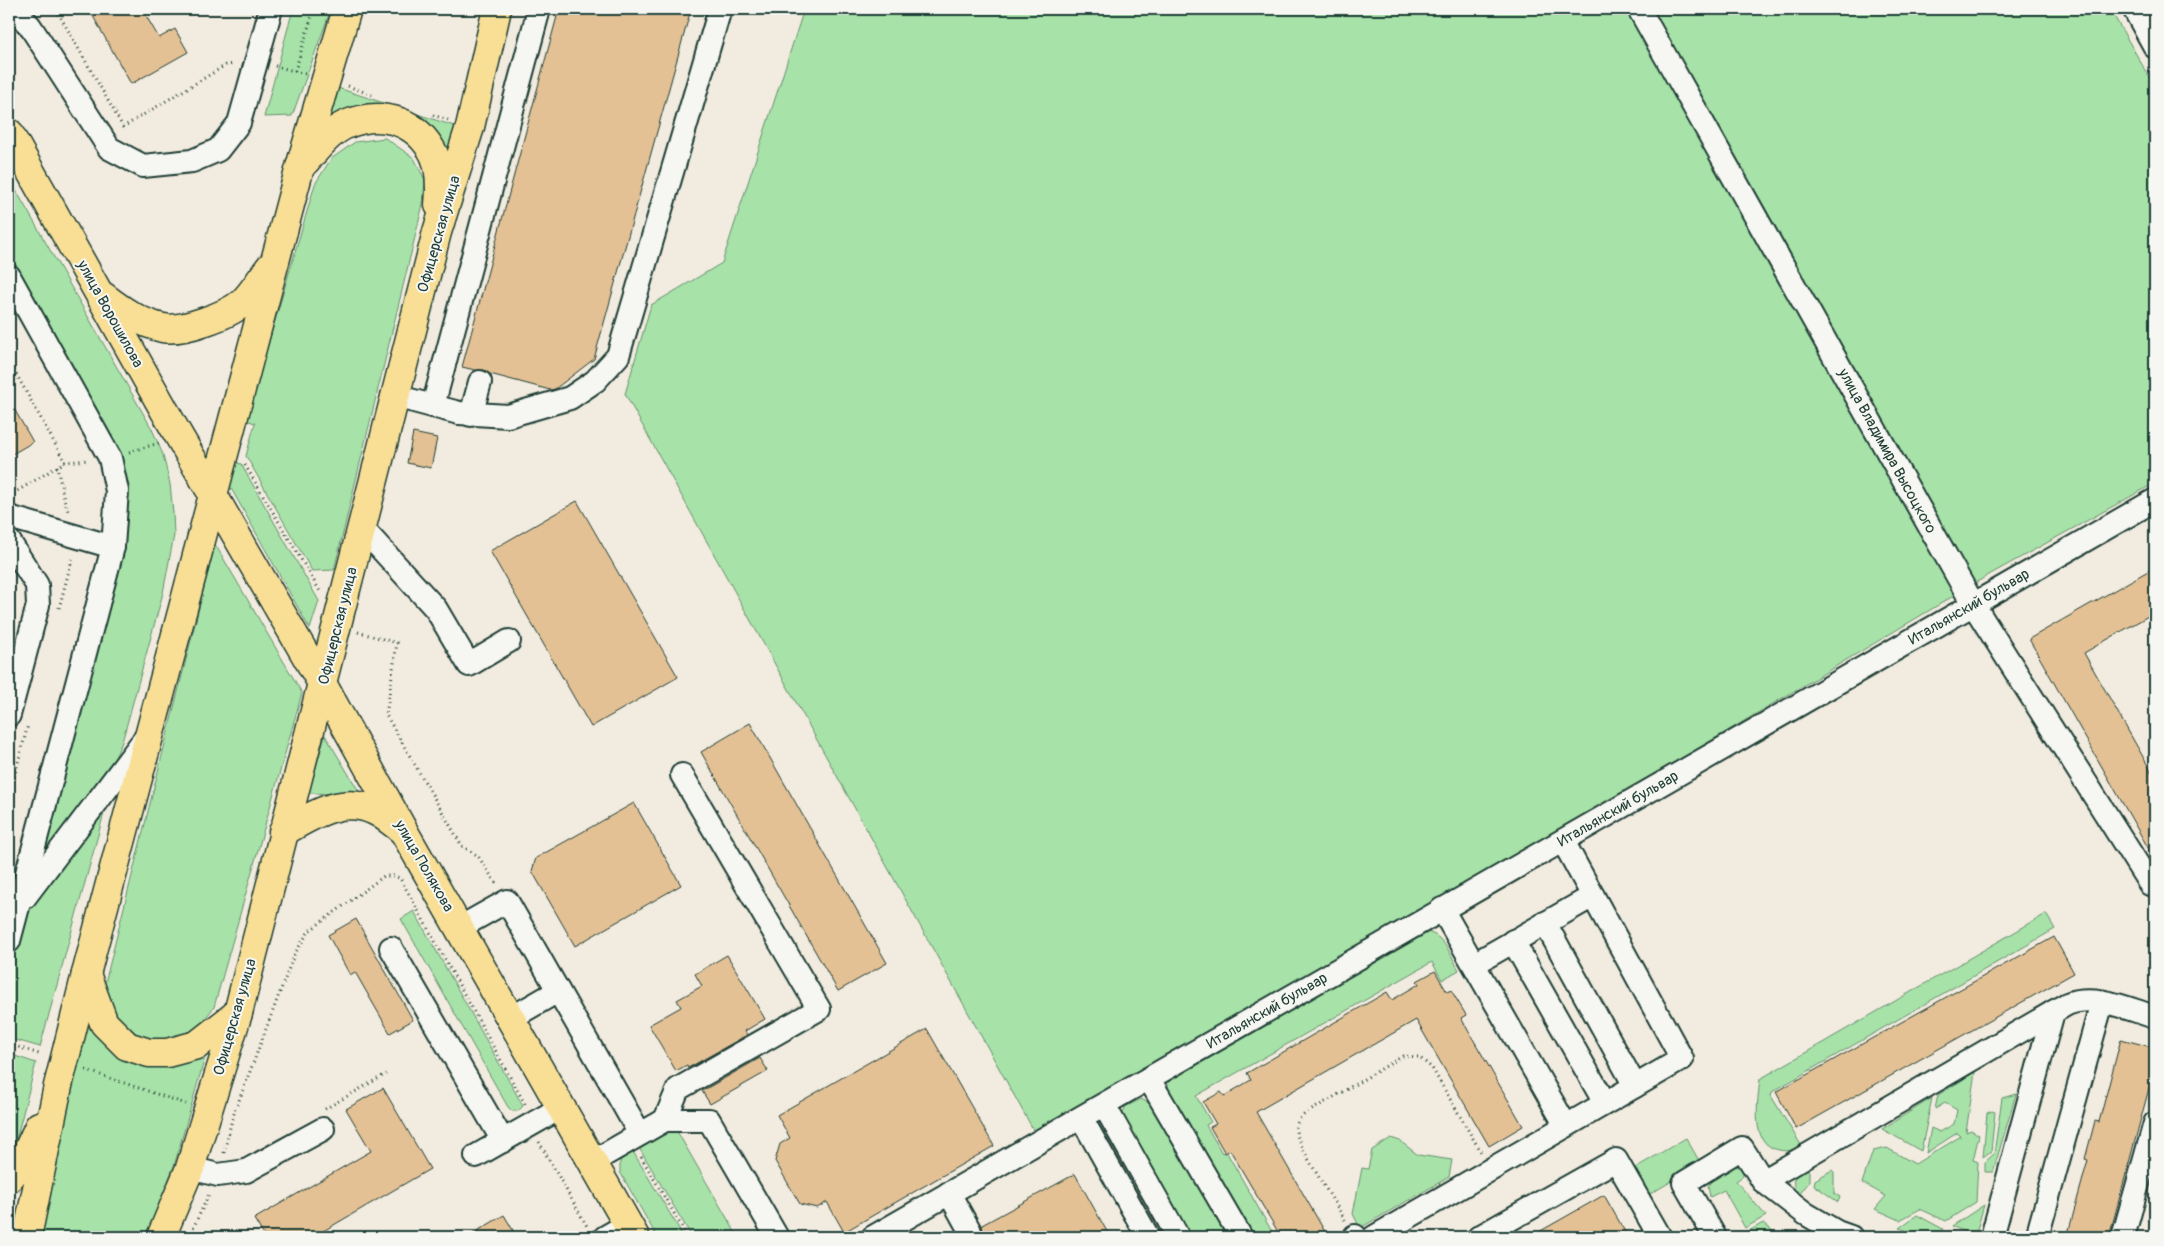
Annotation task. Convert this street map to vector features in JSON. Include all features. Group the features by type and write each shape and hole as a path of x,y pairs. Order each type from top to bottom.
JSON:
{"main road":[{"path":"27,1237 60,1074 86,974 300,167 347,9"},
{"name":"Офицерская улица","path":"160,1237 190,1168 220,1116 220,1066 238,1013 437,232 470,127 497,9"},
{"path":"300,167 321,144 344,126 376,116 408,124 432,150 441,184 437,232"},
{"name":"улица Ворошилова","path":"9,133 213,495"},
{"path":"96,290 123,312 164,329 187,326 210,321 241,303 277,258"},
{"name":"улица Полякова","path":"213,495 323,685 403,830 592,1162 614,1232"},
{"path":"284,832 318,812 351,804 375,810 403,830"},
{"path":"86,974 104,1024 128,1046 148,1053 167,1054 197,1045 238,1013"},
{"path":"9,1178 23,1161 60,1074"}],"street":[{"path":"14,9 30,26 109,148 143,166 192,161 218,150 239,123 271,9"},
{"path":"434,406 539,9"},
{"path":"395,396 471,415 508,416 570,398 595,381 618,356 720,9"},
{"name":"улица Владимира Высоцкого","path":"1639,9 1973,604 2150,884"},
{"path":"2134,9 2155,47"},
{"path":"9,276 110,458 117,491 113,547 9,941"},
{"path":"471,415 480,382"},
{"name":"Итальянский бульвар","path":"873,1237 2155,500"},
{"path":"9,517 113,547"},
{"path":"362,528 436,609 469,665 509,641"},
{"path":"9,541 37,585 38,605 9,715"},
{"path":"19,905 151,730"},
{"path":"664,1120 678,1089 819,1009 682,775"},
{"path":"1361,1237 1491,1169 1682,1059 1563,841"},
{"path":"1474,964 1593,896"},
{"path":"459,928 507,901 558,991 636,1137"},
{"path":"1442,909 1566,1126"},
{"path":"1545,923 1635,1086"},
{"path":"1513,942 1606,1103"},
{"path":"391,948 503,1141"},
{"path":"511,1018 558,991"},
{"path":"1763,1180 2075,1001 2102,1002 2155,1017"},
{"path":"2037,1237 2102,1002"},
{"path":"1992,1237 2053,1012"},
{"path":"1149,1078 1241,1237"},
{"path":"1104,1105 1178,1237"},
{"path":"476,1156 562,1107"},
{"path":"1082,1118 1148,1237"},
{"path":"592,1162 664,1120 709,1120 777,1237"},
{"path":"2123,1237 2155,1123"},
{"path":"190,1168 218,1175 246,1171 323,1129"},
{"path":"1715,1237 1684,1183 1742,1148 1763,1180 1806,1214 1837,1232 1851,1237"},
{"path":"1479,1237 1616,1160 1660,1237"},
{"path":"949,1194 970,1231"}],"path":[{"path":"56,9 123,127 226,65 255,61 325,79"},
{"path":"295,71 314,9"},
{"path":"9,361 65,462 10,494"},
{"path":"397,643 386,715 462,846 478,856 507,901"},
{"path":"189,1237 218,1175 220,1116 294,955 309,931 384,876 400,878 535,1122 537,1139 614,1232"},
{"path":"9,1044 60,1074 220,1116"},
{"path":"1361,1237 1300,1142 1295,1128 1298,1120 1305,1114 1403,1056 1419,1057 1432,1068 1491,1169"},
{"path":"636,1137 688,1237"}],"green space":[{"path":"293,9 331,9 292,116 264,117"},
{"path":"804,9 2110,9 2155,87 2155,483 1987,576 1533,847 1035,1133 625,394 651,305 722,263"},
{"path":"338,88 457,127 447,161 357,112 330,115"},
{"path":"385,138 414,158 425,180 423,204 334,570 312,571 246,456 255,423 246,420 315,184 331,159 355,142"},
{"path":"9,178 152,429 163,455 170,484 174,535 163,593 122,742 107,775 34,871 123,507 9,269"},
{"path":"234,461 241,464 319,601 310,629 228,483"},
{"path":"215,544 302,693 214,1007 195,1032 161,1041 137,1034 113,1011 105,983"},
{"path":"325,735 363,798 309,793"},
{"path":"107,802 40,1047 9,1038 9,970 24,915"},
{"path":"414,911 523,1106 518,1111 512,1111 508,1107 401,919"},
{"path":"2046,914 2055,929 1772,1092 1771,1096 1801,1145 1782,1151 1769,1146 1763,1140 1759,1131 1757,1110 1760,1079"},
{"path":"1428,932 1439,938 1459,970 1442,980 1432,962 1196,1096 1211,1122 1206,1125 1222,1153 1226,1151 1275,1237 1251,1237 1169,1094 1168,1084 1171,1079"},
{"path":"83,1019 114,1051 142,1064 174,1066 206,1054 174,1166 146,1237 41,1237 53,1152"},
{"path":"9,1054 36,1063 9,1167"},
{"path":"1975,1072 1966,1132 1971,1130 1979,1135 1973,1160 1978,1162 1976,1202 1946,1221 1920,1209 1900,1220 1875,1209 1886,1196 1862,1183 1873,1151 1887,1148 1915,1164 1961,1136 1957,1133 1926,1153 1931,1128 1940,1132 1954,1124 1957,1110 1945,1103 1935,1109 1938,1095"},
{"path":"2016,1094 1993,1172 1985,1172 1985,1162 1994,1154 2002,1098"},
{"path":"1932,1098 1921,1151 1882,1129"},
{"path":"1141,1099 1155,1106 1230,1237 1187,1237 1122,1117 1125,1107"},
{"path":"1995,1112 1991,1151 1983,1157 1987,1113"},
{"path":"676,1129 738,1237 692,1237 638,1146 663,1130"},
{"path":"1391,1138 1400,1141 1418,1155 1452,1160 1449,1177 1360,1228 1353,1214 1362,1168 1368,1169 1372,1150"},
{"path":"1686,1138 1701,1164 1645,1197 1630,1171"},
{"path":"632,1150 684,1237 657,1237 620,1172 620,1161"},
{"path":"1734,1166 1743,1168 1745,1172 1736,1181 1766,1216 1745,1228 1724,1190 1710,1197 1708,1186 1711,1181"},
{"path":"1809,1166 1809,1182 1799,1195 1794,1188 1794,1178"},
{"path":"1832,1170 1834,1172 1834,1193 1840,1197 1838,1202 1814,1185 1815,1180"},
{"path":"1984,1205 1975,1237 1952,1226"},
{"path":"1917,1215 1943,1229 1938,1233 1927,1235 1899,1228"},
{"path":"1763,1223 1780,1237 1750,1237 1747,1232"}],"building":[{"path":"89,9 142,9 159,38 175,29 188,52 131,84"},
{"path":"559,9 691,9 594,359 555,389 550,390 490,374 484,370 462,367"},
{"path":"9,400 33,442 9,456"},
{"path":"413,433 437,438 431,468 407,463"},
{"path":"577,501 678,677 591,727 490,551"},
{"path":"2155,567 2155,612 2084,653 2155,778 2155,860 2029,639"},
{"path":"750,723 887,963 838,991 701,752"},
{"path":"634,803 681,885 575,946 532,871 536,858"},
{"path":"356,919 413,1020 390,1033 355,972 350,975 328,935"},
{"path":"2054,937 2074,973 1796,1129 1776,1092"},
{"path":"727,955 765,1019 745,1031 747,1035 688,1068 687,1065 676,1071 649,1025 681,1007 677,1000 702,986 695,974"},
{"path":"1435,971 1447,992 1451,990 1466,1015 1461,1018 1523,1126 1489,1146 1416,1020 1256,1112 1328,1237 1281,1237 1230,1150 1225,1153 1210,1127 1216,1124 1203,1102 1221,1092 1224,1096 1251,1080 1247,1073 1387,992 1392,1000 1419,984 1417,981"},
{"path":"927,1029 994,1146 844,1232 827,1202 817,1208 800,1204 775,1161 780,1144 790,1138 777,1115"},
{"path":"2121,1039 2155,1048 2155,1066 2109,1237 2067,1237 2088,1160 2085,1159 2095,1121 2099,1122"},
{"path":"760,1058 768,1071 710,1104 702,1091"},
{"path":"383,1088 430,1169 313,1237 265,1237 254,1219 371,1151 346,1109"},
{"path":"1075,1174 1110,1237 981,1237 982,1225"},
{"path":"1604,1195 1628,1237 1530,1237"},
{"path":"504,1215 517,1237 467,1237"}]}
